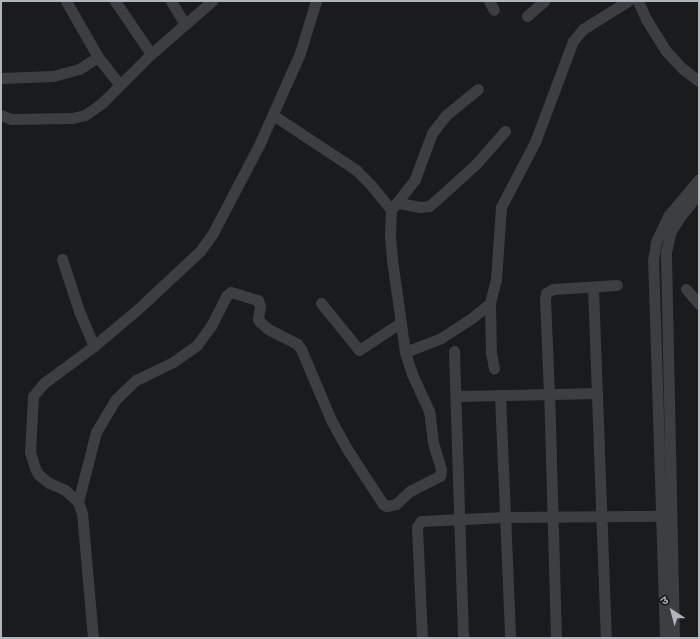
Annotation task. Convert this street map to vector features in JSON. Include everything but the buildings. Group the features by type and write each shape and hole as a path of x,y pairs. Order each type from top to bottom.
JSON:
{"street":[{"path":"66,1 98,57 119,84"},
{"path":"115,1 151,54"},
{"path":"172,1 185,24"},
{"path":"1,115 11,120 72,118 85,115 102,103 119,84 151,54 212,1"},
{"path":"93,638 86,544 82,513 78,502 66,490 49,483 35,468 30,452 33,396 44,383 94,346 138,309 200,251 213,233 260,144 300,53 316,1"},
{"path":"527,16 544,1"},
{"path":"494,369 491,353 490,303 496,279 501,208 535,142 573,41 583,29 628,1"},
{"path":"638,1 646,19 666,51 683,69 699,82"},
{"path":"1,78 53,76 79,69 98,57"},
{"path":"78,502 96,432 115,400 136,380 173,362 197,345 211,326 228,294 233,292 258,300 260,306 258,319 260,322 268,329 296,344 301,349 331,420 347,449 383,504 386,506 396,504 410,491 436,478 442,472 433,442 429,411 412,374 406,352 400,323 390,236 395,207 414,179 432,133 446,115 478,89"},
{"path":"273,114 356,170 395,207 429,206 476,164 505,131"},
{"path":"674,638 666,516 653,261 656,242 668,216 699,178"},
{"path":"665,638 666,252 671,231 682,214 699,193"},
{"path":"62,259 79,311 94,346"},
{"path":"556,638 546,293 553,289 617,285"},
{"path":"593,287 606,638"},
{"path":"686,289 699,304"},
{"path":"321,303 359,350 400,323"},
{"path":"406,352 453,331 490,303"},
{"path":"454,351 464,638"},
{"path":"456,396 597,393"},
{"path":"500,395 510,638"},
{"path":"422,638 418,523 426,520 459,520 505,517 666,516"}]}
